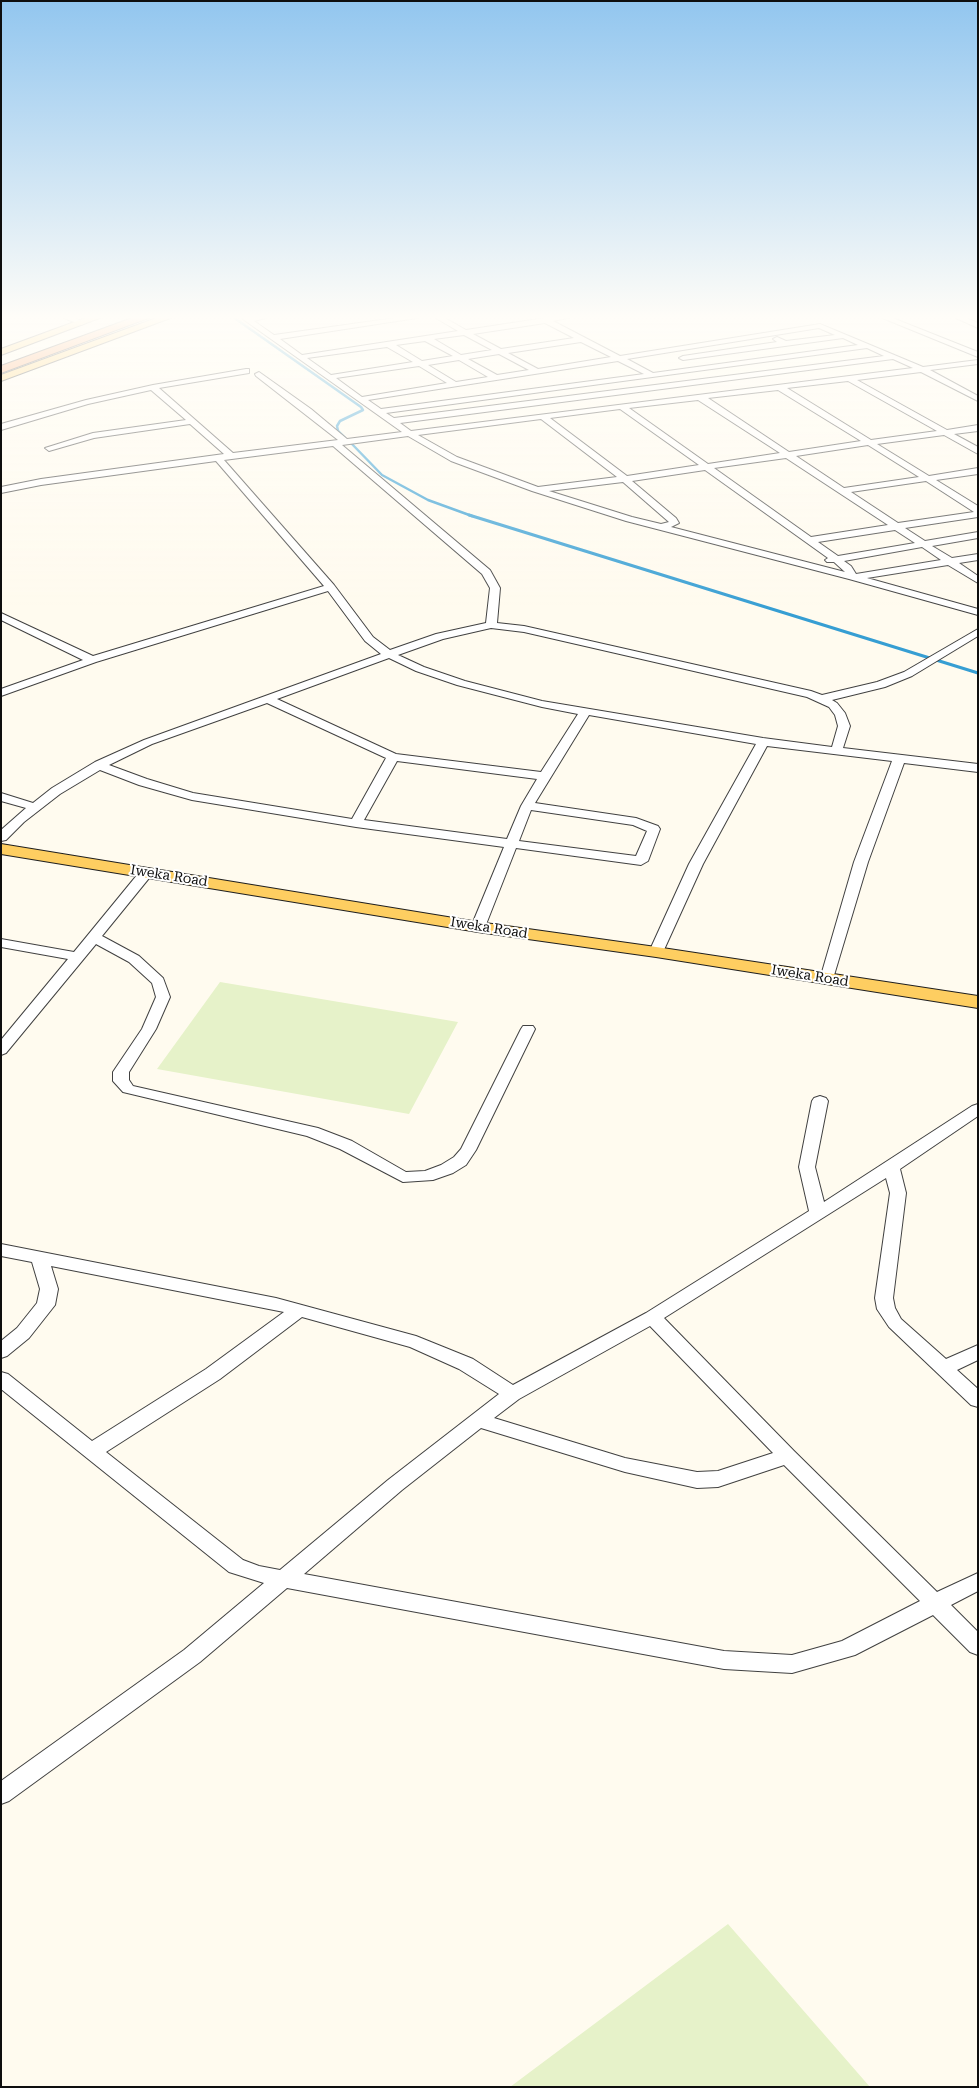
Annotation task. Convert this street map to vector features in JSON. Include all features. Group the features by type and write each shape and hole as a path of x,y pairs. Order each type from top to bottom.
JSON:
{"main road":[{"name":"Iweka Road","path":"1,849 478,927 656,952 978,1002"}],"street":[{"path":"1,427 42,414"},
{"path":"182,414 231,456"},
{"path":"313,414 344,441"},
{"path":"383,414 410,433 454,459 535,489 629,519 853,577 978,612"},
{"path":"393,421 444,414"},
{"path":"1,490 19,486 334,442 563,414"},
{"path":"633,414 836,559 848,568 853,577"},
{"path":"726,414 978,580"},
{"path":"822,414 978,510"},
{"path":"913,414 978,451"},
{"path":"543,417 625,479 673,520 674,523 663,527"},
{"path":"49,448 124,431 190,422"},
{"path":"535,489 625,479 944,432 953,433 978,428"},
{"path":"334,442 486,572 495,588 491,624"},
{"path":"218,458 330,587 369,639 388,654 420,669 461,683 542,704 763,742 978,768"},
{"path":"843,490 978,471"},
{"path":"1,479 19,486"},
{"path":"810,540 978,514"},
{"path":"785,560 836,559 978,535"},
{"path":"853,577 978,557"},
{"path":"1,693 157,638 330,587"},
{"path":"1,616 92,660"},
{"path":"1,837 56,792 99,765 148,742 440,636 491,624 540,632 811,694 833,704 841,715 844,726 836,752"},
{"path":"821,699 881,685 908,674 978,632"},
{"path":"268,699 393,757 545,776"},
{"path":"478,927 514,844 527,806 586,711"},
{"path":"656,952 696,864 763,742"},
{"path":"356,823 393,757"},
{"path":"826,978 861,862 899,759"},
{"path":"99,765 143,782 192,796 356,823 641,861 654,828 636,822 527,806"},
{"path":"1,797 36,807"},
{"path":"1,1050 147,872"},
{"path":"94,937 134,959 158,981 161,988 162,997 149,1029 121,1072 121,1081 128,1089 312,1132 346,1145 404,1177 427,1176 447,1169 460,1161 468,1150 528,1029"},
{"path":"1,943 78,957"},
{"path":"818,1213 807,1168 820,1101"},
{"path":"1,1794 192,1656 282,1578 395,1484 512,1394 652,1317 818,1213 978,1109"},
{"path":"891,1166 898,1193 884,1298 886,1309 894,1323 978,1400"},
{"path":"1,1250 40,1259 276,1304 416,1342 466,1364 512,1394"},
{"path":"1,1350 23,1333 46,1305 49,1289 40,1259"},
{"path":"92,1451 213,1374 299,1310"},
{"path":"652,1317 787,1456 978,1646"},
{"path":"944,1368 978,1352"},
{"path":"1,1379 236,1566 258,1574 724,1660 792,1664 846,1649 978,1581"},
{"path":"478,1420 626,1465 697,1480 718,1479 787,1456"}],"green space":[{"path":"220,982 458,1022 409,1114 157,1069"},
{"path":"728,1924 870,2087 510,2087"}],"waterway":[{"path":"345,438 338,431 337,426 340,421 354,414"},
{"path":"351,443 382,475 428,500 471,516"},
{"path":"471,516 978,673"}]}
